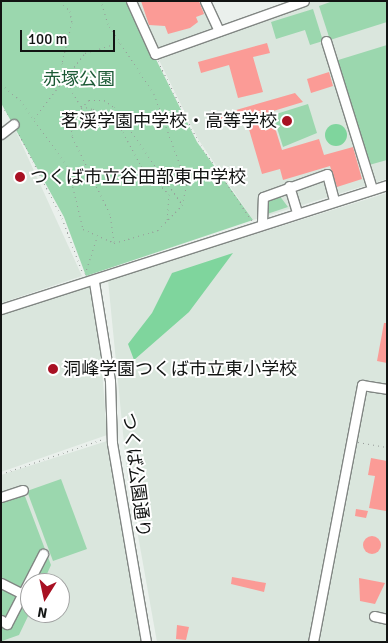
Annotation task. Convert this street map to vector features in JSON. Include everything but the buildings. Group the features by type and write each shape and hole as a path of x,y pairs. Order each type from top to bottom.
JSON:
{"street":[{"path":"131,1 155,54 304,1"},
{"path":"208,2 219,32"},
{"path":"326,41 372,189"},
{"path":"1,134 14,124"},
{"path":"257,222 263,197 289,186 327,174 334,201"},
{"path":"1,310 257,222 387,185"},
{"path":"289,186 297,212"},
{"name":"つくば公園通り","path":"94,282 110,381 112,443 146,642"},
{"path":"313,642 362,385 387,389"},
{"path":"1,497 23,490"},
{"path":"34,573 43,554"},
{"path":"1,583 20,592"},
{"path":"1,620 7,624 20,600"},
{"path":"374,616 387,619"}],"path":[{"path":"60,1 70,11 72,22 62,63 67,78 81,106 93,109 123,132 142,166 169,194 166,221"},
{"path":"1,84 34,118 68,167 82,229 96,238 114,243 158,230 182,205 187,184 165,122 122,42 108,24 101,1"},
{"path":"34,118 85,53 122,42"},
{"path":"155,54 198,141 257,222"},
{"path":"114,243 110,214 72,136 71,119 81,106 89,100 104,100 114,107 182,205"},
{"path":"1,106 14,124 62,218 84,277 96,238"},
{"path":"1,474 107,438 112,443"},
{"path":"351,441 387,447"}],"shaded area":[{"path":"134,1 202,1 214,27 156,50"},
{"name":"茗渓学園中学校・高等学校","path":"314,1 387,1 387,179 253,220 198,139 157,56"},
{"path":"336,124 344,127 347,135 344,143 336,146 328,143 325,135 328,127"},
{"name":"つくば市立谷田部東中学校","path":"14,127 82,276 1,303 1,137"},
{"path":"387,193 387,642 157,642 127,474 108,280"},
{"path":"233,253 189,312 134,360 128,344 152,313 172,273"},
{"name":"洞峰学園つくば市立東小学校","path":"90,286 97,305 107,435 1,472 1,315"},
{"path":"107,441 143,642 1,642 1,475"}],"green space":[{"name":"赤塚公園","path":"1,1 127,1 197,142 253,220 86,276 64,217 1,103"},
{"path":"333,1 387,1 387,22 330,40 319,6"},
{"path":"313,9 323,41 310,45 305,30 276,39 271,22"},
{"path":"387,45 387,160 369,165 335,61"},
{"path":"308,104 317,133 283,147 273,115"},
{"path":"279,195 288,207 264,215 266,198"},
{"path":"61,479 87,549 53,561 27,491"},
{"path":"23,491 51,565 47,573 20,573 20,623 25,623 19,635 2,641 1,498"}],"place":[{"name":"茗渓学園中学校・高等学校","path":"287,121"},
{"name":"つくば市立谷田部東中学校","path":"20,177"},
{"name":"洞峰学園つくば市立東小学校","path":"53,369"}]}
